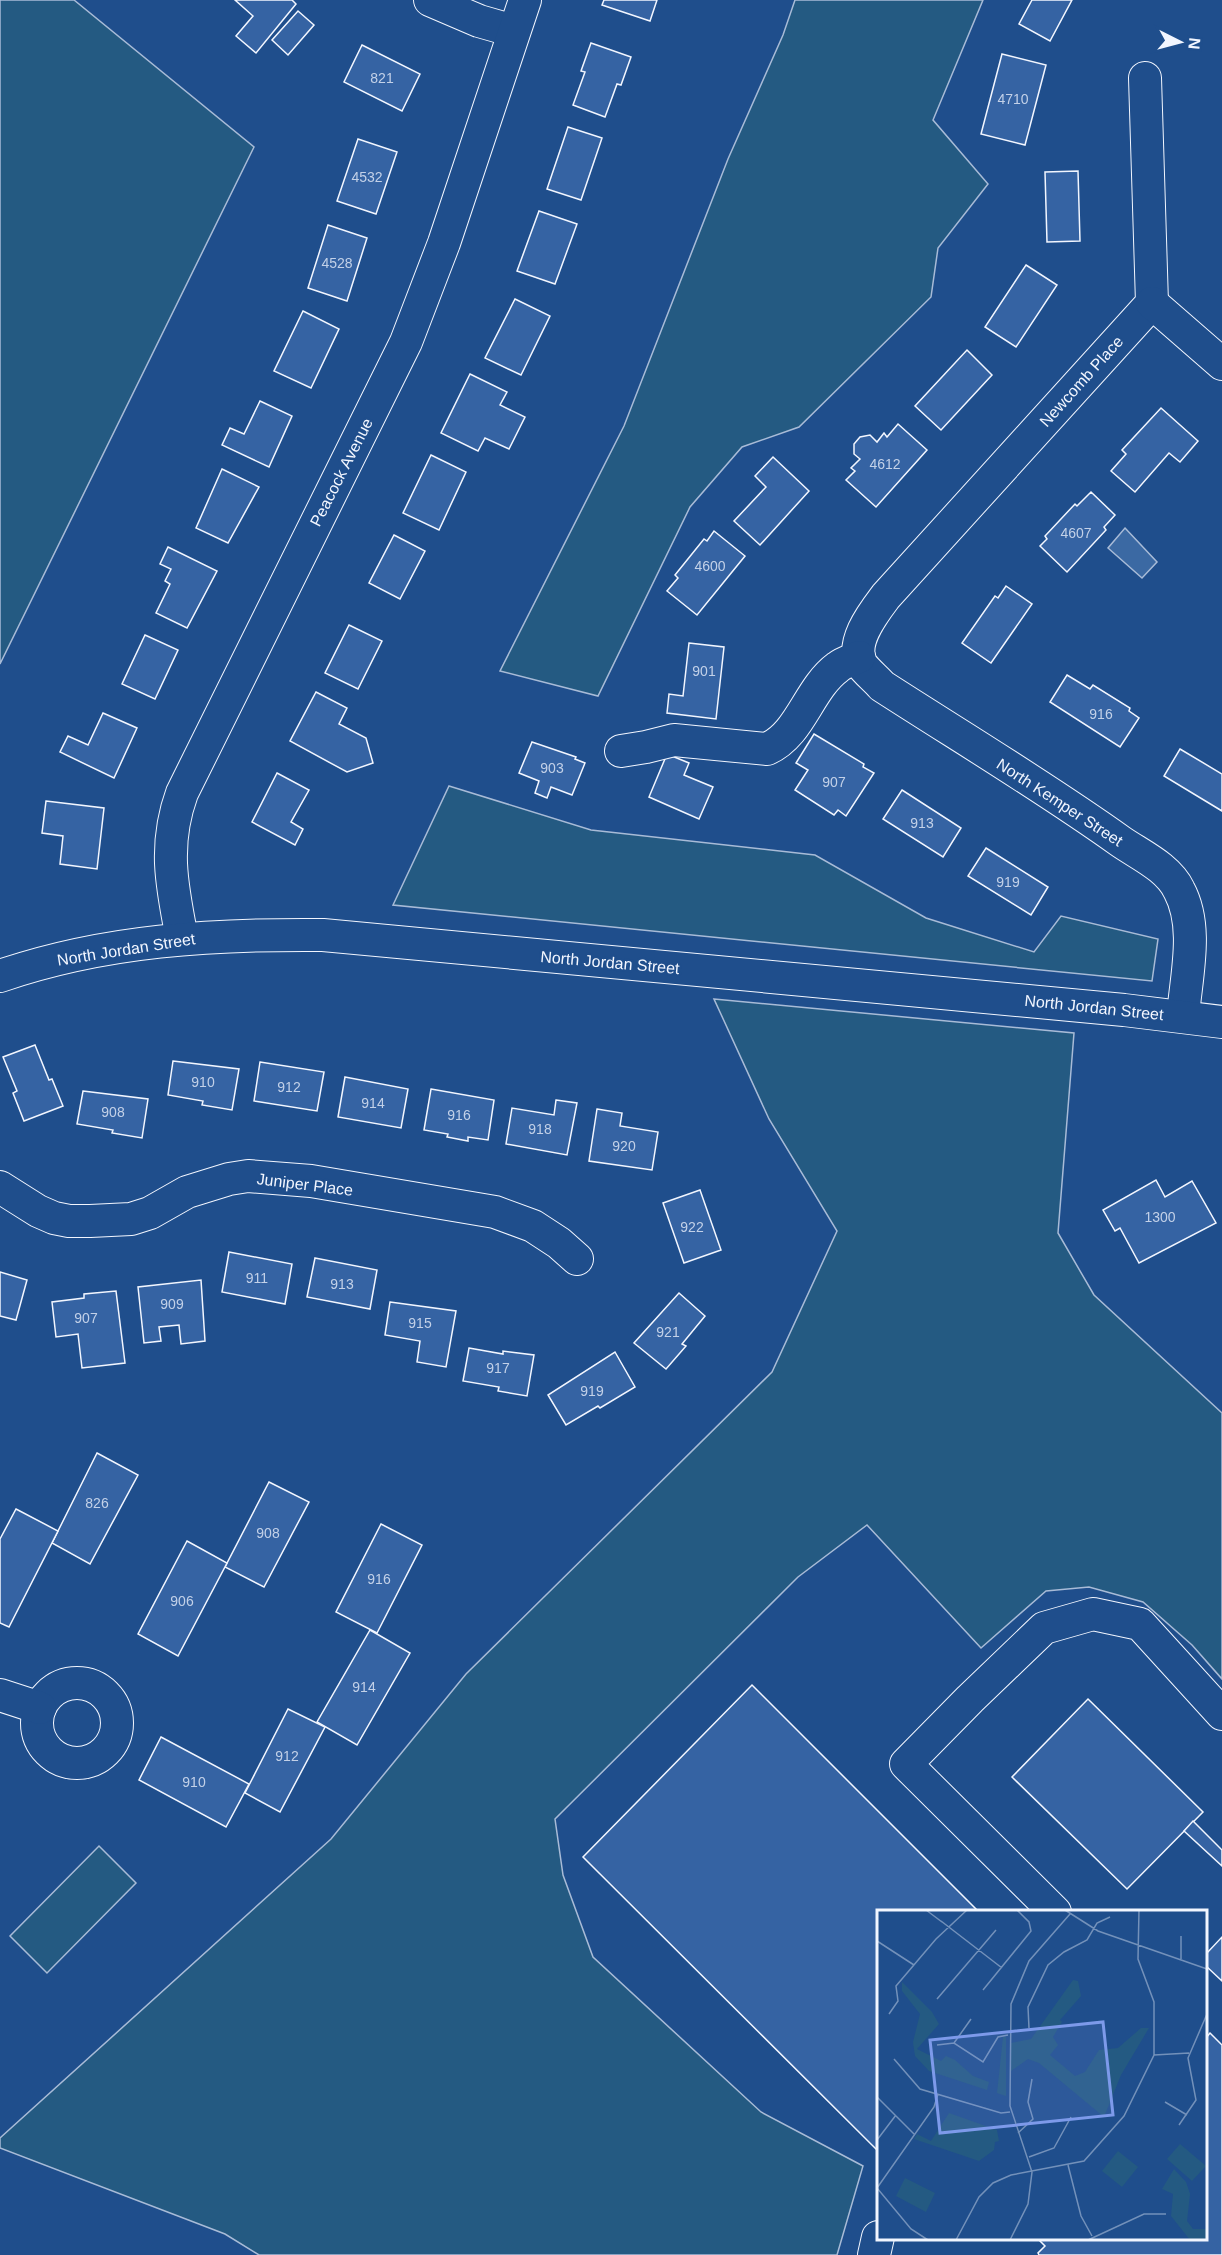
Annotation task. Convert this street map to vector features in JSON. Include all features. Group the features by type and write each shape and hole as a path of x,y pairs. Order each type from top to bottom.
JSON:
{"street":[{"path":"430,0 479,21 514,32"},
{"name":"Peacock Avenue","path":"183,938 171,875 171,832 175,811 406,342 444,243 525,0"},
{"path":"1145,78 1152,303 1222,364"},
{"name":"Newcomb Place","path":"862,643 871,615 899,580 967,509 1152,303"},
{"path":"621,751 674,740 767,749 779,744 795,724 815,691 862,643"},
{"name":"North Kemper Street","path":"862,643 862,665 882,686 1102,828 1162,869 1171,878 1179,888 1186,907 1189,928 1183,1017"},
{"name":"North Jordan Street","path":"0,976 54,960 129,945 183,938 253,935 323,936 744,973 1222,1022"},
{"name":"Juniper Place","path":"0,1187 38,1211 54,1218 90,1221 131,1219 150,1213 187,1192 229,1179 248,1176 311,1181 495,1212 533,1226 559,1243 577,1259"},
{"path":"1053,1910 906,1764 1044,1628 1093,1614 1140,1624 1222,1714"},
{"path":"0,1695 40,1708"},
{"path":"874,2255 878,2240"}],"shaded area":[{"path":"0,0 74,0 254,147 0,664"},
{"path":"795,0 983,0 933,120 988,184 938,248 931,297 799,427 742,447 690,507 598,696 500,671 624,426 728,159 783,35"},
{"path":"1125,528 1157,562 1142,578 1108,548"},
{"path":"449,786 591,830 815,855 926,918 1034,952 1061,916 1158,939 1152,981 393,905"},
{"path":"714,999 1074,1033 1058,1233 1094,1295 1222,1413 1222,1679 1192,1645 1143,1602 1089,1587 1046,1591 981,1648 867,1525 798,1577 555,1819 563,1875 593,1957 761,2112 863,2166 837,2255 259,2255 225,2234 0,2148 0,2138 331,1839 466,1674 772,1372 837,1231 769,1119"},
{"path":"99,1846 136,1883 47,1973 10,1936"}],"building":[{"path":"235,0 292,0 296,4 256,53 236,36 253,16"},
{"path":"604,0 657,0 650,21 602,5"},
{"path":"1032,0 1072,0 1050,41 1019,24"},
{"path":"298,11 314,25 288,55 272,40"},
{"path":"591,43 631,57 621,85 617,84 605,117 573,105 585,72 581,71"},
{"path":"362,45 420,74 402,111 344,82"},
{"path":"1002,54 1046,65 1025,145 981,134"},
{"path":"568,127 602,138 581,200 547,189"},
{"path":"358,139 397,152 376,214 337,201"},
{"path":"1078,171 1080,241 1047,242 1045,172"},
{"path":"539,211 577,224 555,284 517,271"},
{"path":"328,225 367,238 347,301 308,288"},
{"path":"1026,265 1057,285 1016,347 985,327"},
{"path":"515,299 550,316 521,375 485,358"},
{"path":"303,311 339,329 311,388 274,371"},
{"path":"967,350 992,375 941,430 915,406"},
{"path":"470,374 507,392 500,405 525,417 509,449 485,438 478,451 441,433"},
{"path":"260,401 292,416 269,467 222,445 230,428 244,434"},
{"path":"1161,408 1198,441 1180,462 1169,453 1135,492 1111,471 1126,454 1122,450"},
{"path":"898,424 927,450 876,507 846,480 855,471 851,468 860,459 854,454 854,444 860,437 870,435 877,442 884,433 887,437"},
{"path":"431,455 466,472 439,530 403,513"},
{"path":"773,457 809,491 760,545 734,521 766,487 755,476"},
{"path":"222,469 259,487 228,543 196,528"},
{"path":"1091,492 1115,515 1104,527 1106,530 1067,572 1040,546 1047,539 1045,536 1075,504 1077,506"},
{"path":"714,531 745,556 697,615 667,591 678,578 675,575 704,539 707,541"},
{"path":"394,535 425,551 400,599 369,583"},
{"path":"168,547 217,571 187,628 156,613 170,584 165,581 171,569 160,564"},
{"path":"1006,586 1032,604 991,663 962,643 995,596 998,598"},
{"path":"349,625 382,641 358,689 325,673"},
{"path":"145,635 178,650 155,699 122,684"},
{"path":"689,643 724,647 716,719 667,713 669,694 683,696"},
{"path":"1067,675 1090,689 1093,685 1130,708 1129,711 1139,718 1120,747 1050,702"},
{"path":"316,692 347,708 339,724 366,738 373,763 347,772 290,741"},
{"path":"103,713 137,728 114,778 60,752 68,736 88,745"},
{"path":"814,734 864,764 863,767 874,773 846,816 838,810 834,815 795,790 808,770 796,763"},
{"path":"532,742 576,757 575,759 585,763 572,795 551,787 547,798 535,793 539,781 519,773"},
{"path":"1180,749 1222,774 1222,811 1164,776"},
{"path":"667,754 689,763 684,775 713,787 699,819 649,797"},
{"path":"277,773 309,790 291,822 303,829 295,845 252,822"},
{"path":"902,790 961,828 943,857 883,819"},
{"path":"46,801 104,808 97,869 60,864 63,836 42,833"},
{"path":"986,848 1048,887 1031,915 968,876"},
{"path":"35,1045 49,1080 52,1079 63,1106 24,1121 13,1093 17,1091 3,1057"},
{"path":"173,1061 239,1069 232,1110 202,1105 203,1101 168,1095"},
{"path":"260,1062 324,1072 317,1111 254,1101"},
{"path":"345,1077 408,1089 401,1128 338,1117"},
{"path":"431,1089 494,1100 488,1140 468,1137 468,1141 447,1137 448,1134 424,1130"},
{"path":"83,1091 148,1099 142,1138 77,1124"},
{"path":"556,1100 577,1103 567,1155 506,1144 512,1108 554,1115"},
{"path":"597,1109 622,1113 620,1126 658,1132 652,1170 589,1161"},
{"path":"1156,1180 1165,1197 1192,1181 1216,1223 1139,1263 1120,1228 1115,1231 1103,1210"},
{"path":"700,1190 721,1250 684,1263 663,1203"},
{"path":"229,1252 292,1264 285,1304 222,1292"},
{"path":"315,1258 377,1270 370,1309 307,1297"},
{"path":"0,1272 27,1280 16,1320 0,1316"},
{"path":"201,1280 205,1341 181,1344 179,1325 159,1327 161,1341 144,1343 138,1287"},
{"path":"116,1291 125,1363 82,1368 78,1334 56,1337 52,1302 84,1298 84,1294"},
{"path":"679,1293 705,1316 682,1344 686,1346 666,1369 634,1343"},
{"path":"390,1302 456,1311 446,1367 417,1362 420,1341 385,1335"},
{"path":"469,1348 503,1354 503,1351 534,1355 527,1396 498,1391 499,1387 463,1381"},
{"path":"615,1352 635,1387 566,1425 548,1395"},
{"path":"97,1453 138,1475 90,1564 52,1543"},
{"path":"269,1482 309,1502 264,1587 225,1567"},
{"path":"16,1509 58,1531 9,1627 0,1623 0,1539"},
{"path":"381,1524 422,1545 377,1633 336,1612"},
{"path":"187,1541 227,1563 178,1656 138,1634"},
{"path":"370,1630 410,1653 357,1745 317,1722"},
{"path":"752,1685 977,1910 877,1910 877,2150 583,1857"},
{"path":"1088,1699 1203,1812 1127,1889 1012,1777"},
{"path":"288,1709 325,1727 280,1812 245,1793"},
{"path":"161,1737 249,1784 226,1827 139,1780"},
{"path":"1193,1821 1222,1850 1222,1866 1184,1831"},
{"path":"1222,1937 1222,1981 1207,1967 1207,1953"},
{"path":"1210,2033 1222,2045 1222,2255 1039,2255 1038,2253 1045,2246 1041,2240 1207,2240 1207,2037"}]}
